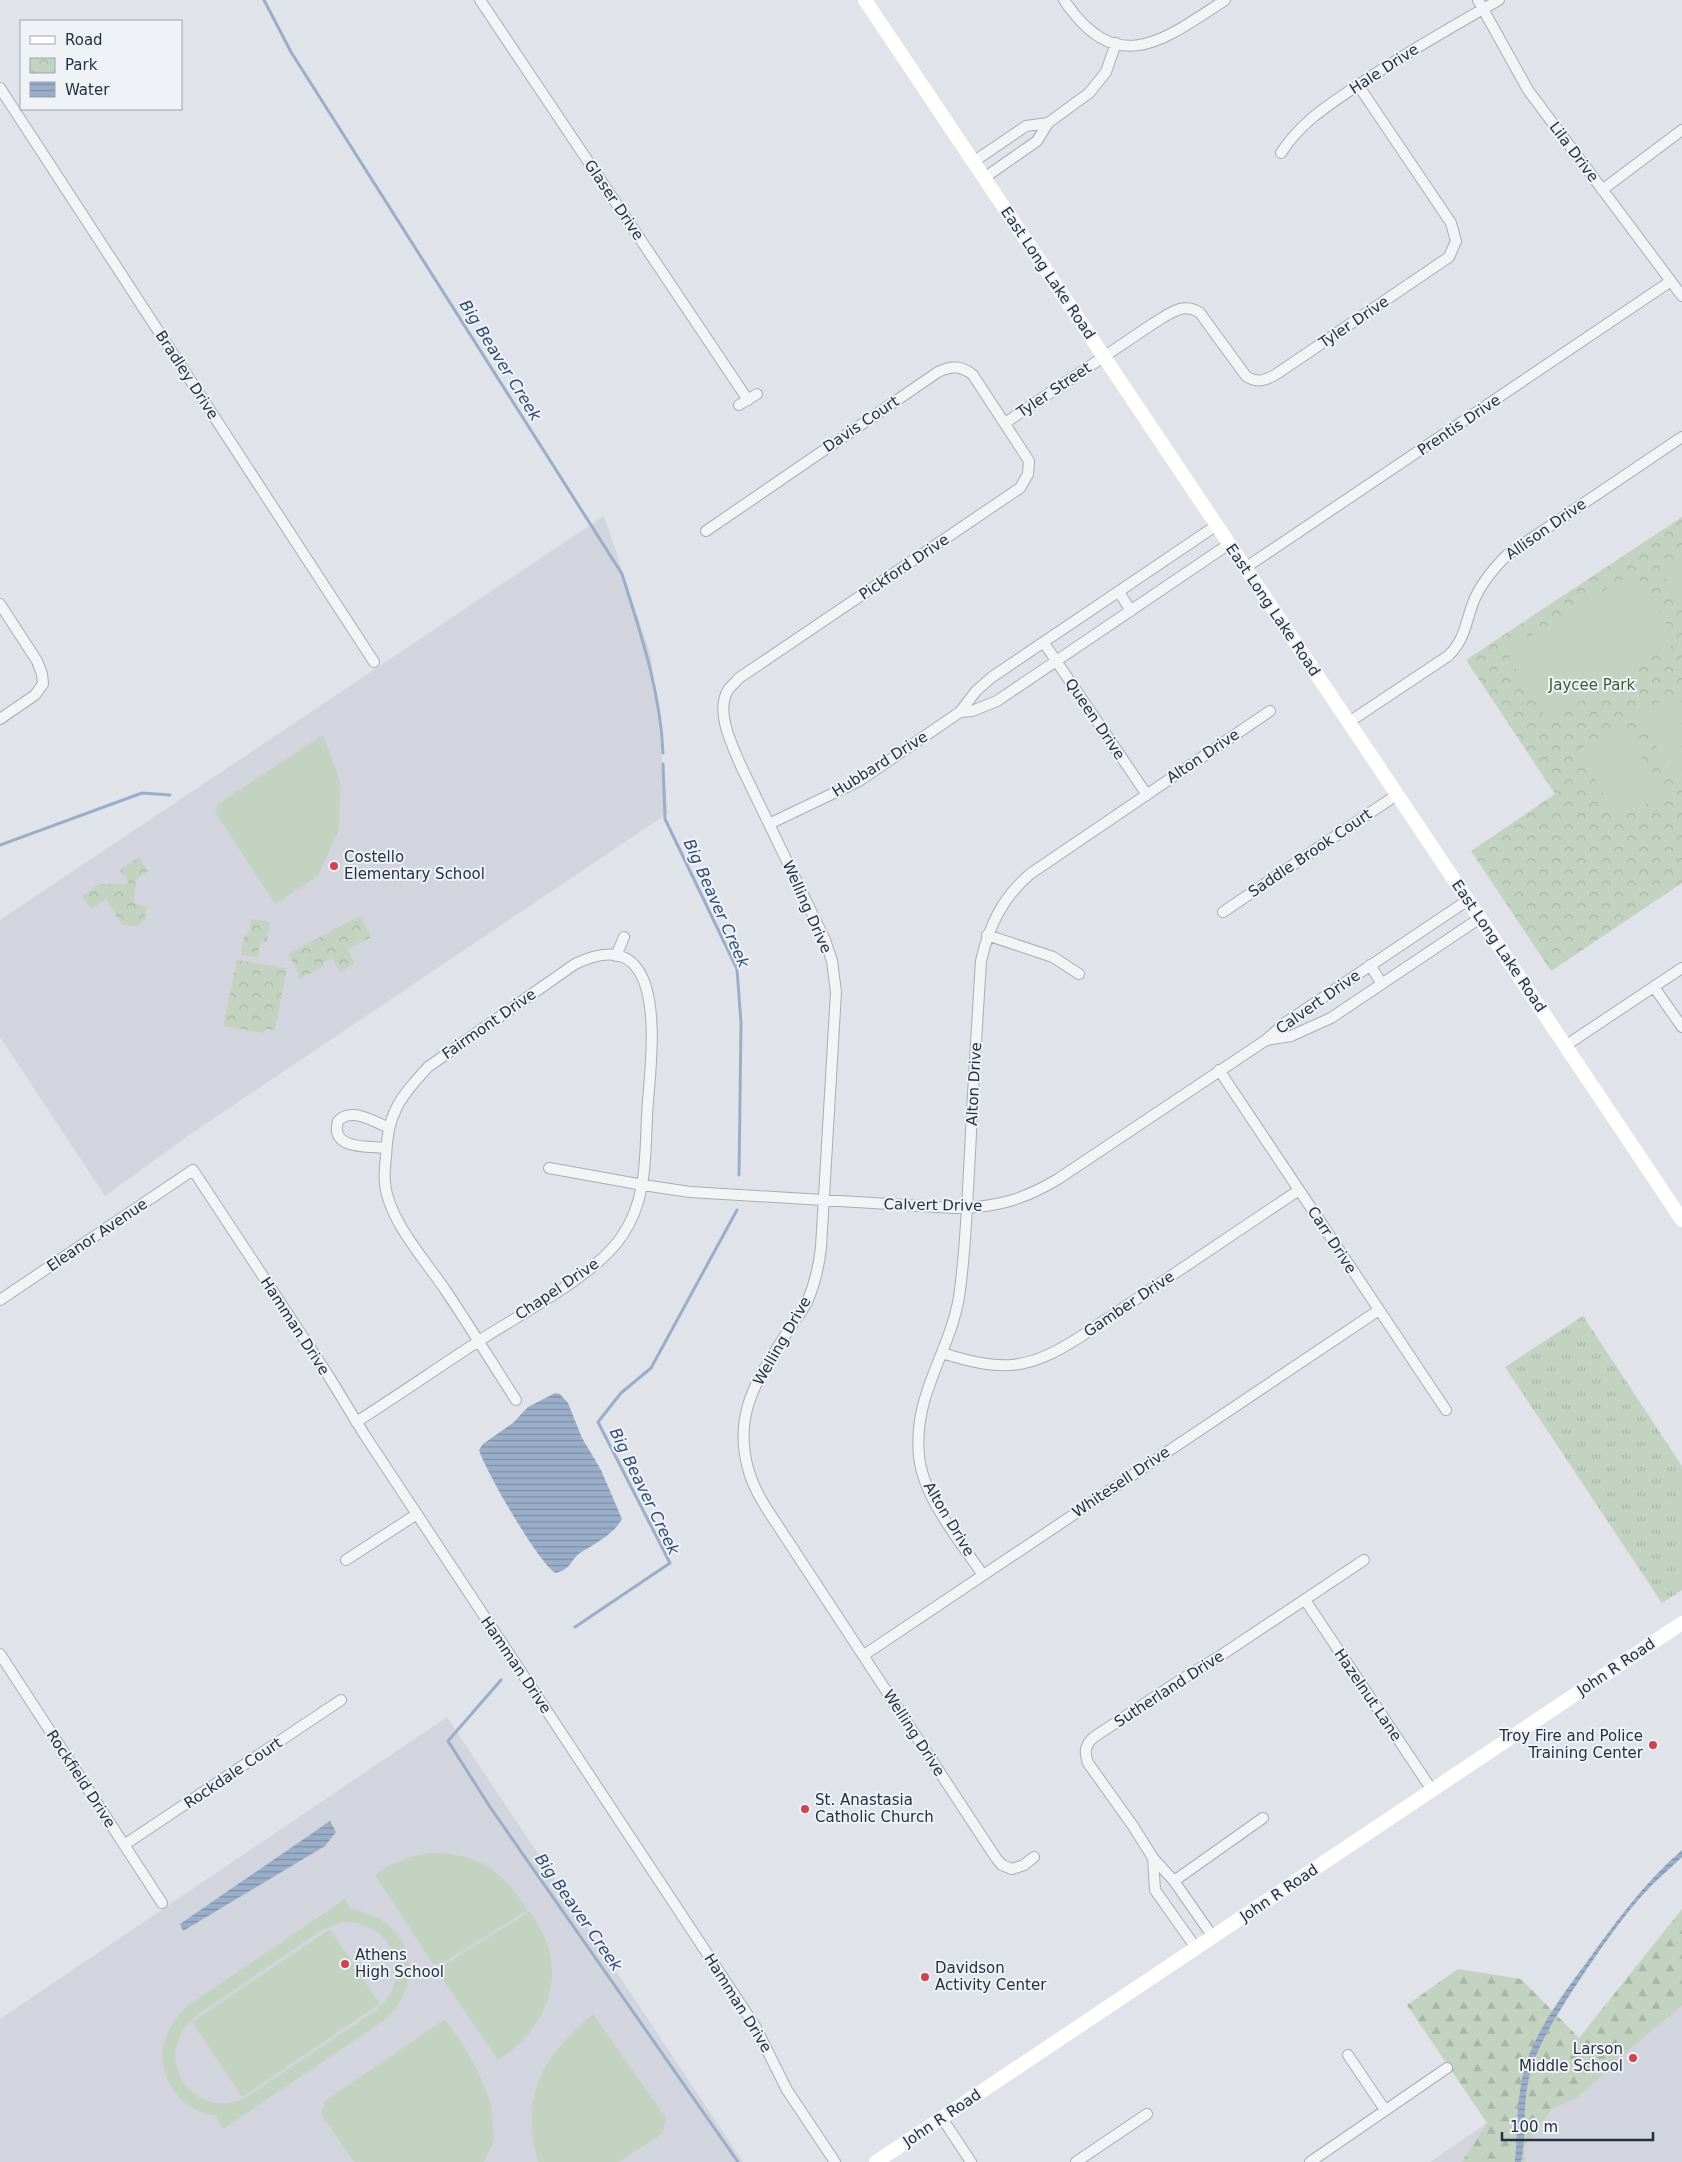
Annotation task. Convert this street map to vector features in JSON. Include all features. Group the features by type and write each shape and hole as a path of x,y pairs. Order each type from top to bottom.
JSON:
{"main road":[{"name":"East Long Lake Road","path":"864,0 1682,1220"},
{"name":"John R Road","path":"876,2162 1682,1623"}],"street":[{"name":"Glaser Drive","path":"480,0 743,402 757,394"},
{"path":"1064,0 1086,28 1094,34 1116,43 1134,46 1160,40 1225,0"},
{"name":"Hale Drive","path":"1281,153 1303,124 1358,85 1480,5 1499,0"},
{"name":"Lila Drive","path":"1480,5 1528,90 1682,296"},
{"path":"984,178 1037,141 1048,123 1082,99 1098,83 1106,72 1116,43"},
{"name":"Tyler Drive","path":"1103,357 1170,313 1189,308 1200,313 1206,320 1250,380 1264,380 1286,368 1450,257 1456,241 1451,223 1358,85"},
{"name":"Bradley Drive","path":"0,88 374,662"},
{"path":"973,162 1026,126 1048,123"},
{"path":"1602,190 1682,130"},
{"name":"Prentis Drive","path":"1245,568 1671,281"},
{"name":"Tyler Street","path":"1005,422 1103,357"},
{"name":"Davis Court","path":"706,531 944,369 962,368 973,376 1005,422"},
{"name":"Pickford Drive","path":"728,691 739,678 1020,488 1028,474 1029,461 1005,422"},
{"name":"Allison Drive","path":"1349,722 1448,656 1455,649 1463,636 1472,605 1480,588 1507,555 1682,438"},
{"name":"Hubbard Drive","path":"769,824 859,781 960,712 967,700 984,684 1216,525"},
{"name":"Hubbard Drive","path":"960,712 972,711 997,701 1229,544"},
{"path":"1119,592 1131,611"},
{"path":"0,604 37,661 42,674 43,684 31,699 0,719"},
{"name":"Queen Drive","path":"1044,643 1147,795"},
{"name":"Welling Drive","path":"728,691 723,708 730,738 825,940 836,982 818,1273 806,1302 757,1380 748,1406 744,1444 750,1473 757,1491 996,1858 1007,1868 1017,1868 1034,1857"},
{"name":"Alton Drive","path":"983,1575 936,1505 925,1481 919,1458 918,1430 919,1416 925,1395 942,1353 958,1299 967,1208 981,961 987,935 1004,902 1020,883 1270,711"},
{"name":"Saddle Brook Court","path":"1223,912 1398,794"},
{"name":"Calvert Drive","path":"549,1168 690,1192 967,1208 1009,1202 1043,1188 1266,1040 1285,1023 1468,900"},
{"name":"Calvert Drive","path":"1266,1040 1291,1036 1320,1024 1480,918"},
{"path":"987,935 1053,957 1079,974"},
{"path":"616,956 624,937"},
{"name":"Fairmont Drive","path":"516,1400 392,1208 385,1184 386,1148 389,1128 397,1105 428,1067 575,964 593,956 610,953 616,956"},
{"name":"Chapel Drive","path":"356,1422 570,1283 611,1250 631,1222 643,1185 652,1034 649,996 644,979 626,959 616,956"},
{"name":"Calvert Drive","path":"1370,965 1382,984"},
{"path":"1566,1046 1682,968"},
{"path":"1654,987 1682,1027"},
{"name":"Carr Drive","path":"1219,1070 1446,1410"},
{"path":"386,1148 347,1144 338,1137 336,1129 338,1121 349,1114 357,1115 389,1128"},
{"name":"Eleanor Avenue","path":"0,1300 193,1170"},
{"name":"Hamman Drive","path":"193,1170 328,1375 356,1422 756,2026 788,2090 835,2162"},
{"name":"Gamber Drive","path":"942,1353 976,1363 998,1365 1030,1362 1054,1353 1083,1336 1299,1190"},
{"name":"Whitesell Drive","path":"864,1655 1378,1310"},
{"path":"346,1560 417,1514"},
{"name":"Sutherland Drive","path":"1213,1937 1174,1881 1153,1858 1134,1826 1088,1763 1085,1752 1089,1742 1364,1560"},
{"name":"Hazelnut Lane","path":"1305,1600 1432,1790"},
{"name":"Rockfield Drive","path":"0,1654 162,1903"},
{"name":"Rockdale Court","path":"124,1845 341,1700"},
{"path":"1174,1881 1263,1818"},
{"name":"Sutherland Drive","path":"1153,1858 1156,1890 1196,1948"},
{"path":"1348,2056 1384,2110"},
{"path":"1310,2162 1446,2068"},
{"path":"1076,2162 1148,2114"},
{"path":"942,2118 971,2162"}],"shaded area":[{"name":"Costello Elementary School","path":"604,516 651,656 668,813 189,1135 105,1196 0,1037 0,920"},
{"name":"Athens High School","path":"447,1717 743,2162 0,2162 0,2019"},
{"name":"Larson Middle School","path":"1682,1992 1682,2162 1430,2162 1487,2123"}],"green space":[{"name":"Jaycee Park","path":"1682,517 1682,883 1551,971 1471,851 1555,794 1466,660"},
{"path":"1682,553 1682,604 1659,567"},
{"path":"1635,572 1677,642 1548,721 1505,651"},
{"path":"1681,690 1682,782 1678,784 1638,714"},
{"path":"1622,725 1662,795 1618,820 1578,750"},
{"path":"323,735 340,781 339,830 318,876 275,904 215,812 218,804"},
{"path":"139,857 148,871 136,879 134,903 146,907 145,920 137,926 122,925 106,899 91,909 82,896 99,884 129,884 120,870"},
{"path":"360,916 371,937 348,949 354,964 340,972 332,958 323,963 324,966 298,980 299,974 288,954"},
{"path":"251,919 270,922 267,942 260,942 258,957 241,955 243,939 250,931"},
{"path":"237,960 287,968 275,1030 265,1029 264,1033 223,1026"},
{"path":"1583,1316 1682,1466 1682,1590 1662,1603 1505,1367"},
{"path":"431,1853 463,1856 487,1866 508,1884 528,1910 440,1965 433,1964 375,1875 388,1866 402,1860"},
{"path":"345,1899 351,1909 372,1915 388,1925 400,1938 407,1954 409,1971 406,1989 398,2006 383,2021 223,2129 216,2118 218,2116 198,2110 183,2100 171,2087 164,2071 163,2054 166,2037 175,2020 189,2005","holes":["343,1922 361,1924 375,1931 386,1941 394,1954 397,1968 395,1983 388,1997 376,2010 243,2099 223,2103 206,2100 192,2092 182,2079 176,2064 176,2048 183,2031 196,2016 322,1930"]},
{"path":"1682,1909 1682,2005 1631,2048 1578,2097 1552,2109 1524,2148 1526,2162 1462,2162 1487,2123 1407,2005 1458,1969 1521,1979 1579,2038"},
{"path":"530,1911 549,1949 552,1966 548,1998 534,2027 512,2050 498,2060 440,1975 442,1966"},
{"path":"330,1929 380,2004 242,2097 192,2022"},
{"path":"593,2014 666,2118 663,2133 619,2162 538,2162 533,2138 532,2117 534,2097 540,2079 561,2045"},
{"path":"445,2019 463,2044 479,2073 491,2104 494,2140 484,2162 354,2162 321,2114 325,2101"}],"water":[{"path":"555,1393 560,1394 568,1403 582,1438 601,1470 622,1519 614,1530 580,1553 566,1569 556,1573 548,1567 526,1536 502,1496 479,1450 483,1444 513,1423 528,1407"},
{"path":"330,1821 336,1832 325,1846 183,1931 180,1924"},
{"path":"1682,1850 1682,1857 1640,1898 1609,1938 1571,1993 1546,2034 1536,2055 1529,2078 1523,2152 1521,2162 1515,2162 1518,2111 1523,2072 1538,2035 1560,2000 1618,1920 1654,1877"}],"waterway":[{"name":"Big Beaver Creek","path":"264,0 291,52 622,574 643,640 654,684 663,753"},
{"name":"Big Beaver Creek","path":"663,764 665,819 737,969 741,1023 739,1175"},
{"path":"0,845 142,793 170,795"},
{"name":"Big Beaver Creek","path":"575,1627 670,1563 598,1422 621,1393 651,1368 737,1210"},
{"name":"Big Beaver Creek","path":"501,1680 448,1741 490,1807 738,2162"}],"place":[{"name":"Costello Elementary School","path":"334,866"},
{"name":"Troy Fire and Police Training Center","path":"1653,1745"},
{"name":"St. Anastasia Catholic Church","path":"805,1809"},
{"name":"Athens High School","path":"345,1964"},
{"name":"Davidson Activity Center","path":"925,1977"},
{"name":"Larson Middle School","path":"1633,2058"}]}
